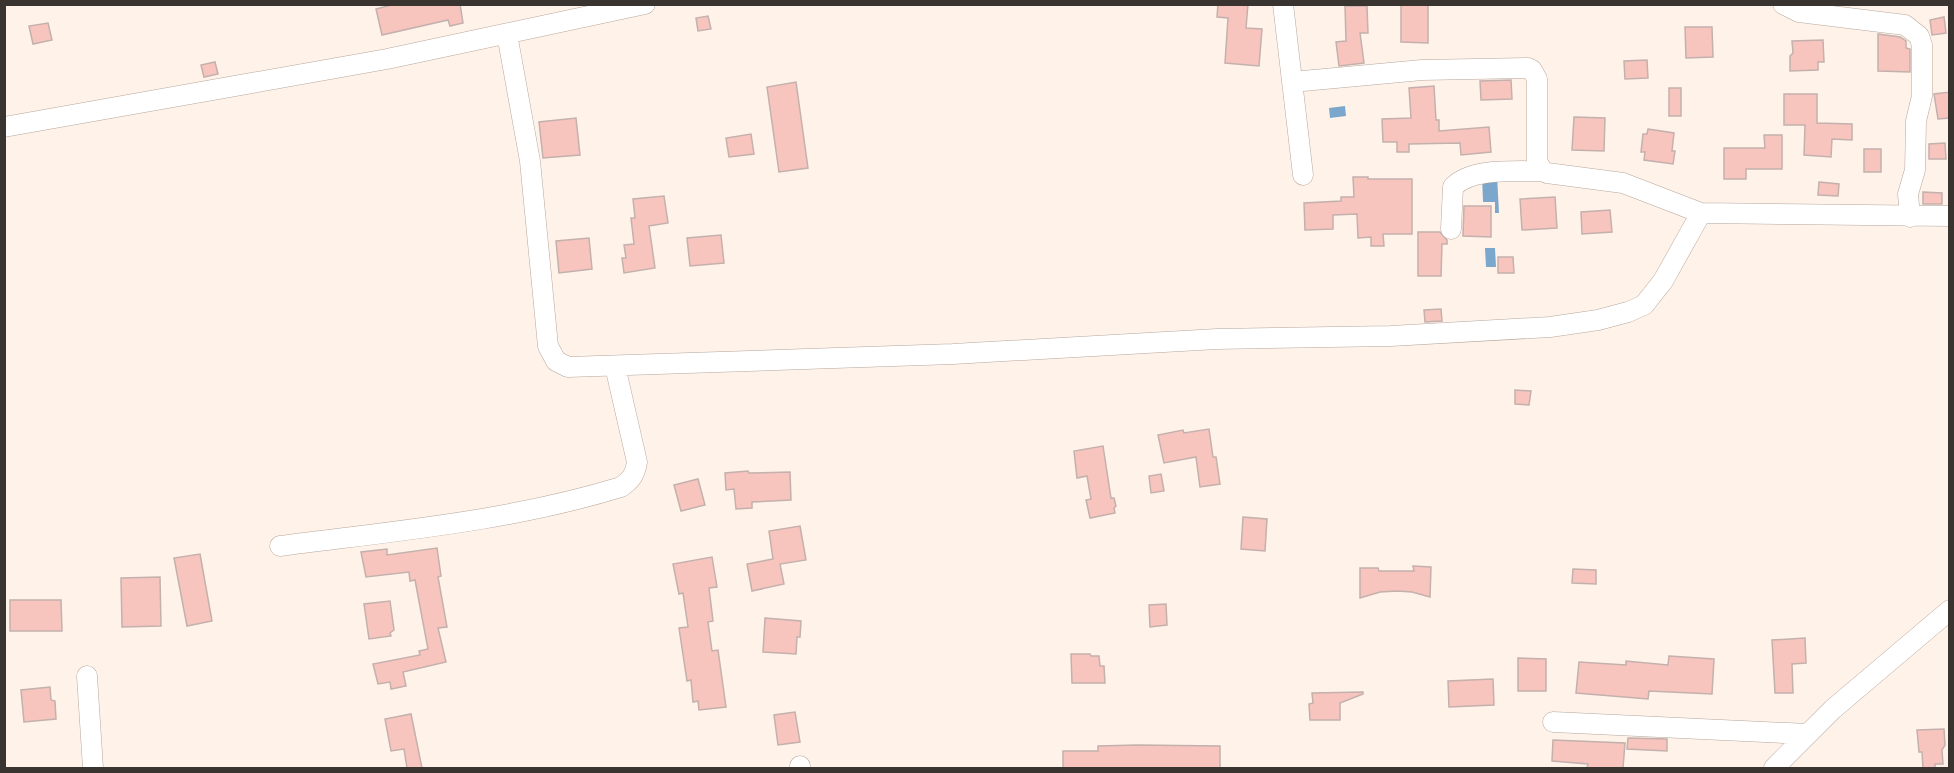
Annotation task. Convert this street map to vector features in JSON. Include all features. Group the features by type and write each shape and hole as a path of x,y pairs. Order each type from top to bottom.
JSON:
{"street":[{"path":"4,127 387,58 645,4"},
{"path":"1283,4 1303,175"},
{"path":"1783,4 1799,12 1905,25 1919,36 1922,45 1922,96 1916,121 1914,170 1908,194 1910,217"},
{"path":"507,34 530,161 548,346 556,361 568,367 953,354 1218,339 1390,336 1516,330 1588,321 1628,312 1644,304 1663,281 1701,213"},
{"path":"1292,82 1422,70 1527,68 1532,70 1537,79 1537,156 1543,171"},
{"path":"1451,230 1453,187 1460,180 1479,174 1543,171 1623,183 1701,213 1950,216"},
{"path":"280,546 491,519 621,487 636,472 637,462 615,366"},
{"path":"1774,768 1863,682 1950,610"},
{"path":"87,676 93,768"},
{"path":"1553,722 1807,734"}],"water":[{"path":"1345,106 1346,116 1330,118 1329,108"},
{"path":"1482,175 1497,175 1499,213 1495,213 1495,202 1483,202"},
{"path":"1485,248 1495,248 1496,267 1486,267"}],"building":[{"path":"395,4 460,4 463,23 450,26 448,20 382,35 376,9"},
{"path":"1218,4 1248,4 1246,28 1262,29 1259,66 1225,63 1228,18 1217,17"},
{"path":"1401,4 1428,4 1428,43 1401,42"},
{"path":"1345,6 1367,6 1368,33 1360,33 1364,63 1339,66 1336,42 1346,41"},
{"path":"708,16 711,29 698,31 696,18"},
{"path":"1944,17 1946,33 1932,35 1930,20"},
{"path":"48,23 52,40 33,44 29,26"},
{"path":"1685,27 1712,27 1713,57 1686,58"},
{"path":"1878,34 1900,37 1906,41 1906,48 1910,49 1910,72 1878,71"},
{"path":"1823,40 1824,62 1818,62 1818,70 1790,71 1792,41"},
{"path":"1647,60 1648,78 1625,79 1624,61"},
{"path":"215,62 218,74 204,77 201,65"},
{"path":"1511,80 1512,99 1481,100 1480,81"},
{"path":"796,82 808,168 779,172 767,87"},
{"path":"1434,86 1439,131 1489,127 1491,152 1461,155 1460,143 1409,144 1409,152 1397,152 1397,142 1383,142 1382,119 1411,118 1409,88"},
{"path":"1669,88 1681,88 1681,116 1669,116"},
{"path":"1950,92 1950,118 1938,119 1934,94"},
{"path":"1784,94 1817,94 1817,123 1852,124 1852,140 1832,139 1831,157 1804,155 1805,125 1784,125"},
{"path":"1574,117 1605,118 1604,151 1572,150"},
{"path":"576,118 580,155 543,158 539,122"},
{"path":"1648,129 1674,133 1673,164 1644,160 1645,152 1641,152 1643,134 1647,134"},
{"path":"751,134 754,154 729,157 726,138"},
{"path":"1764,135 1782,135 1782,169 1746,169 1746,179 1724,179 1724,148 1765,148"},
{"path":"1945,143 1946,159 1929,159 1929,144"},
{"path":"1864,149 1881,149 1881,172 1864,172"},
{"path":"1353,177 1412,179 1412,234 1383,234 1384,246 1371,246 1371,237 1358,238 1357,214 1333,215 1333,229 1305,230 1304,203 1341,201 1341,197 1354,197"},
{"path":"1819,182 1839,184 1838,196 1818,195"},
{"path":"1923,192 1942,193 1942,204 1923,204"},
{"path":"664,196 668,223 649,226 655,268 624,273 622,258 626,258 624,245 634,244 631,218 635,218 633,199"},
{"path":"1555,197 1557,228 1522,230 1520,199"},
{"path":"1464,206 1491,206 1491,237 1463,236"},
{"path":"1610,210 1612,232 1582,234 1581,212"},
{"path":"1418,232 1440,232 1447,240 1447,244 1442,244 1441,276 1418,276"},
{"path":"721,235 724,263 690,266 687,238"},
{"path":"589,238 592,269 559,273 556,241"},
{"path":"1498,257 1513,257 1514,273 1498,273"},
{"path":"1441,309 1442,321 1425,322 1424,310"},
{"path":"1515,390 1531,391 1529,405 1515,404"},
{"path":"1209,429 1220,484 1200,487 1196,457 1164,463 1158,435 1183,430 1184,433"},
{"path":"1103,446 1111,498 1114,498 1116,506 1115,513 1090,518 1086,500 1091,499 1087,476 1077,478 1074,451"},
{"path":"748,471 749,473 790,472 791,500 752,502 752,508 736,509 734,489 726,490 725,473"},
{"path":"1161,474 1164,491 1151,493 1149,476"},
{"path":"698,479 705,505 681,511 674,485"},
{"path":"1243,517 1267,519 1265,551 1241,549"},
{"path":"800,526 806,560 780,564 784,584 752,591 747,564 773,559 769,531"},
{"path":"437,548 441,576 438,577 447,627 438,628 446,662 403,672 406,686 391,689 390,682 378,684 373,664 420,655 419,651 428,649 415,580 410,581 409,572 366,577 361,552 387,549 387,555"},
{"path":"200,554 212,621 187,626 174,558"},
{"path":"712,557 717,587 709,588 713,621 708,622 712,651 718,650 726,707 699,710 698,701 693,702 691,680 687,681 679,628 688,627 683,593 679,594 673,564"},
{"path":"1413,566 1431,567 1430,597 1397,591 1380,592 1360,598 1360,568 1378,568 1379,571 1414,571"},
{"path":"1573,569 1596,570 1596,584 1572,583"},
{"path":"160,577 161,626 122,627 121,578"},
{"path":"10,600 61,600 62,631 10,631"},
{"path":"390,601 394,630 390,633 391,636 369,639 364,604"},
{"path":"1166,604 1167,625 1150,627 1149,605"},
{"path":"765,618 801,621 796,654 763,652"},
{"path":"1805,638 1806,663 1792,664 1793,693 1775,693 1772,640"},
{"path":"1071,654 1099,656 1100,666 1104,666 1105,683 1072,683"},
{"path":"1669,656 1714,659 1712,694 1649,691 1648,699 1576,693 1579,662 1626,665 1626,661 1668,665"},
{"path":"1518,658 1546,659 1546,691 1518,691"},
{"path":"1493,679 1494,705 1449,707 1448,681"},
{"path":"50,687 51,700 55,701 56,719 24,722 21,690"},
{"path":"1363,692 1363,694 1340,703 1340,720 1310,720 1309,704 1313,703 1312,693"},
{"path":"795,712 800,742 778,745 774,715"},
{"path":"411,714 422,768 407,768 404,749 391,751 385,719"},
{"path":"1944,729 1943,764 1935,764 1935,768 1923,768 1917,730"},
{"path":"1628,738 1667,739 1667,751 1627,749"},
{"path":"1553,740 1625,743 1623,768 1587,768 1588,764 1552,761"},
{"path":"1098,746 1220,746 1220,768 1063,768 1063,751 1098,751"}]}
